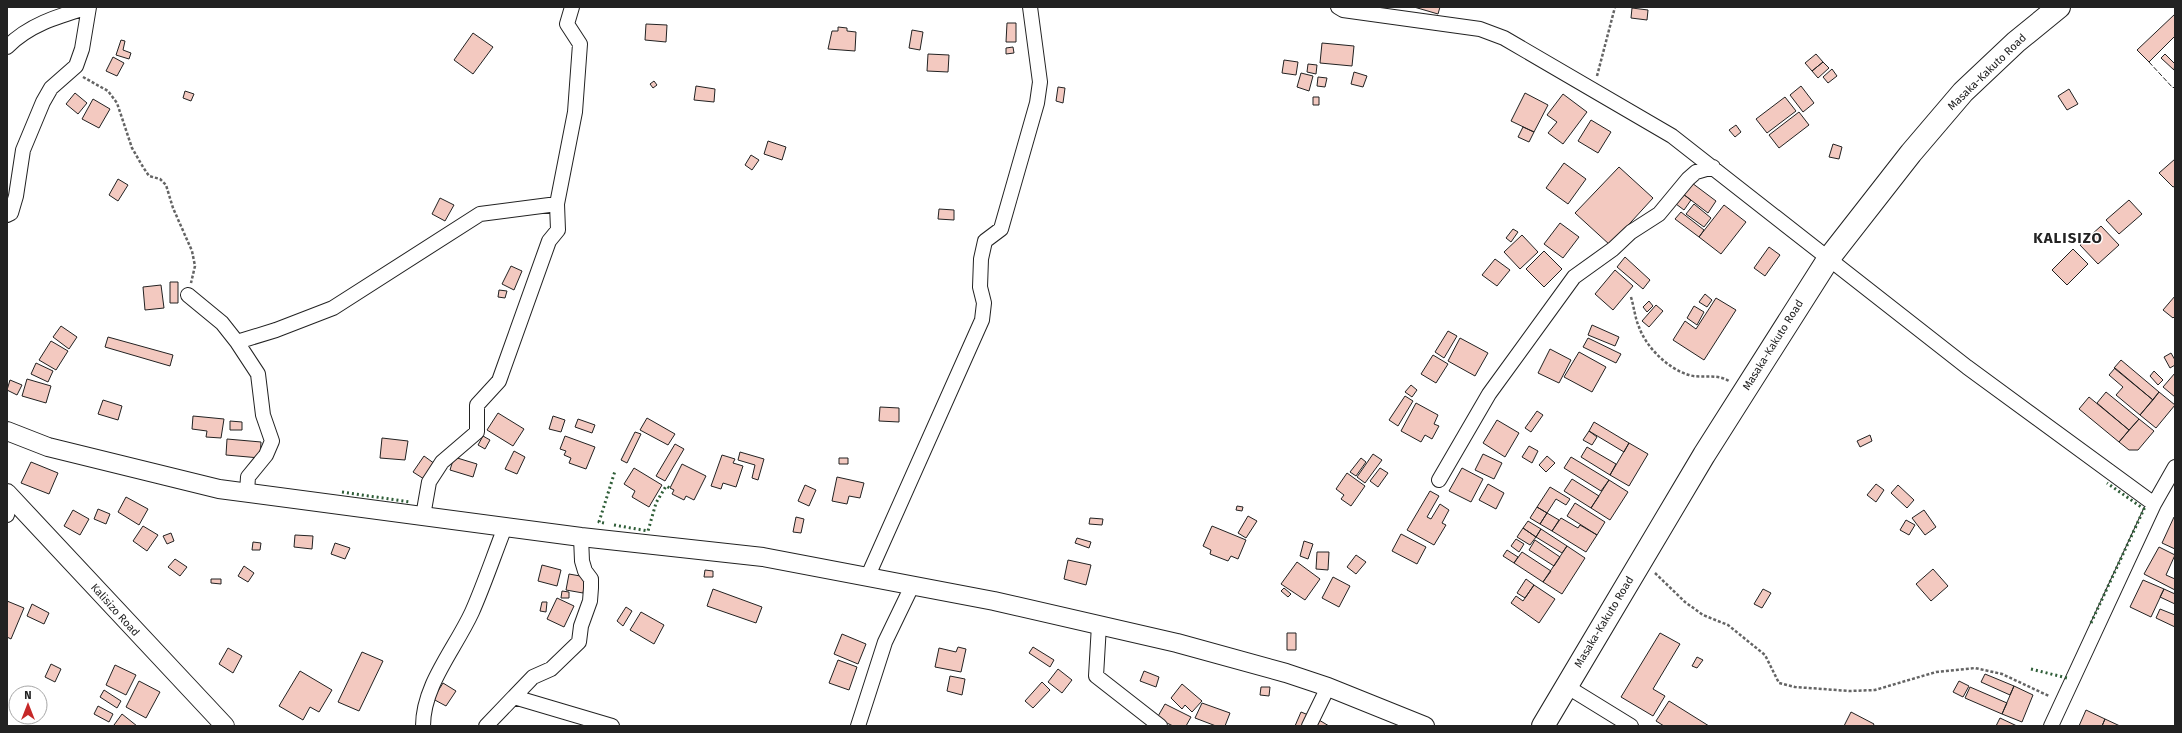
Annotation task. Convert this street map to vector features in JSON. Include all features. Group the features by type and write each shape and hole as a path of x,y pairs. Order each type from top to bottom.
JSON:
{"highway":[{"name":"Masaka-Kakuto Road","path":"1543,726 1641,560 1744,391 1829,258 1911,153 1963,92 2016,42 2059,7"}],"street":[{"path":"7,47 19,35 52,18 89,7 82,49 76,66 51,88 43,102 23,150 16,196 11,213 7,215"},
{"path":"423,516 429,482 442,462 477,432 477,404 499,381 549,241 558,230 557,204 575,112 580,44 566,24 572,7"},
{"path":"867,578 982,320 984,303 980,287 981,266 985,240 1001,229 1037,103 1040,82 1030,7"},
{"path":"1338,7 1343,10 1480,29 1504,38 1672,136 1967,366 2154,504"},
{"path":"1439,480 1489,394 1574,277 1613,249 1631,232 1659,214 1688,179 1696,172 1713,167"},
{"path":"237,342 276,330 333,308 480,214 557,204"},
{"path":"188,295 222,322 258,374 263,415 272,441 266,455 248,477 247,492"},
{"path":"7,431 48,448 219,489 581,537 763,557 867,578 994,600 1177,643 1286,673 1328,687 1425,726"},
{"path":"2051,726 2154,504 2174,471"},
{"path":"7,515 9,496"},
{"name":"Kalisizo Road","path":"9,496 225,726"},
{"path":"423,726 423,709 436,680 472,612 506,527"},
{"path":"486,726 533,677 550,669 579,642 581,626 590,601 591,588 591,579 585,571 582,561 581,537"},
{"path":"858,726 885,642 912,586"},
{"path":"1099,625 1096,676 1160,726"},
{"path":"1566,686 1632,726"},
{"path":"1309,726 1328,687"},
{"path":"514,697 612,726"}],"path":[{"path":"1593,90 1615,7"},
{"path":"70,71 108,91 117,103 132,148 143,167 149,176 160,179 166,184 173,208 192,251 195,266 188,295"},
{"path":"1631,297 1639,327 1647,344 1667,363 1690,375 1724,378 1744,391"},
{"path":"1641,560 1697,611 1728,625 1765,655 1779,683 1795,687 1850,691 1875,690 1936,672 1975,668 2002,674 2062,702"}],"building":[{"path":"1414,7 1440,7 1438,14"},
{"path":"1632,8 1648,10 1647,20 1631,18"},
{"path":"2175,14 2175,36 2149,62 2137,50"},
{"path":"1007,23 1016,23 1016,42 1006,42"},
{"path":"646,24 667,25 666,42 645,40"},
{"path":"838,27 847,28 847,31 856,32 855,51 828,49 832,31 838,31"},
{"path":"912,30 923,32 920,50 909,48"},
{"path":"473,33 493,47 473,74 454,60"},
{"path":"121,40 125,41 123,50 131,53 129,59 116,55"},
{"path":"1322,43 1354,46 1352,66 1320,63"},
{"path":"1013,47 1014,53 1006,54 1006,48"},
{"path":"928,54 949,55 948,72 927,71"},
{"path":"1816,54 1823,62 1812,71 1805,63"},
{"path":"2165,54 2175,64 2174,70 2161,58"},
{"path":"113,57 124,63 117,76 106,71"},
{"path":"1284,60 1298,62 1296,75 1282,73"},
{"path":"1823,62 1829,68 1818,78 1812,71"},
{"path":"1308,64 1317,65 1316,74 1307,72"},
{"path":"1832,69 1837,76 1828,83 1823,77"},
{"path":"1354,72 1367,76 1363,87 1351,84"},
{"path":"1301,73 1313,76 1309,91 1297,87"},
{"path":"1318,77 1327,78 1325,87 1317,86"},
{"path":"654,81 657,85 653,88 650,84"},
{"path":"696,86 715,89 714,102 694,100"},
{"path":"1801,86 1814,103 1803,112 1790,95"},
{"path":"1058,87 1065,88 1063,103 1056,101"},
{"path":"2069,89 2078,104 2067,110 2058,96"},
{"path":"185,91 194,94 191,101 183,98"},
{"path":"75,93 87,103 78,114 66,104"},
{"path":"1525,93 1548,105 1534,132 1511,121"},
{"path":"1563,94 1587,112 1563,144 1548,133 1557,122 1547,115"},
{"path":"1313,97 1319,97 1319,105 1313,105"},
{"path":"1785,97 1796,111 1767,133 1756,119"},
{"path":"93,99 110,109 99,128 82,119"},
{"path":"1799,112 1809,125 1779,148 1769,135"},
{"path":"1591,120 1611,132 1598,153 1578,141"},
{"path":"1736,125 1741,132 1735,137 1729,130"},
{"path":"1523,127 1534,132 1529,142 1518,137"},
{"path":"768,141 786,147 782,160 764,154"},
{"path":"1833,144 1842,147 1839,159 1829,157"},
{"path":"751,155 759,160 752,170 745,165"},
{"path":"2175,159 2175,186 2173,187 2159,173"},
{"path":"1564,163 1586,179 1568,204 1546,188"},
{"path":"1619,167 1653,198 1610,245 1575,213"},
{"path":"118,179 128,185 118,201 109,195"},
{"path":"1692,183 1716,201 1708,213 1683,194"},
{"path":"1683,194 1691,200 1684,210 1676,204"},
{"path":"440,198 454,205 445,221 432,214"},
{"path":"2129,200 2142,214 2119,234 2106,220"},
{"path":"1694,204 1711,218 1704,227 1686,214"},
{"path":"1724,205 1746,222 1721,254 1699,237"},
{"path":"939,209 954,210 954,220 938,219"},
{"path":"1681,212 1704,230 1699,237 1675,219"},
{"path":"1560,223 1579,237 1563,258 1544,244"},
{"path":"2101,226 2119,245 2098,264 2080,245"},
{"path":"1513,229 1518,232 1511,242 1506,238"},
{"path":"1522,235 1538,252 1520,269 1504,252"},
{"path":"1769,247 1780,255 1765,276 1754,268"},
{"path":"2073,249 2088,264 2067,285 2052,270"},
{"path":"1544,251 1562,269 1544,287 1526,269"},
{"path":"1625,257 1650,280 1643,289 1617,267"},
{"path":"1495,259 1510,270 1497,286 1482,275"},
{"path":"511,266 522,271 514,290 502,284"},
{"path":"1615,270 1633,286 1613,310 1595,294"},
{"path":"170,282 178,282 178,303 170,303"},
{"path":"161,285 164,308 145,310 143,287"},
{"path":"499,290 507,291 505,298 498,297"},
{"path":"1705,294 1712,300 1707,307 1699,302"},
{"path":"2175,296 2175,316 2173,318 2163,310"},
{"path":"1716,298 1736,310 1704,360 1673,340 1685,321 1696,329"},
{"path":"1649,301 1653,306 1647,312 1643,307"},
{"path":"1656,305 1663,311 1649,327 1642,321"},
{"path":"1694,306 1704,312 1697,325 1687,318"},
{"path":"1592,325 1619,337 1615,346 1588,335"},
{"path":"61,326 77,337 69,349 53,337"},
{"path":"1448,331 1457,336 1444,358 1435,352"},
{"path":"108,337 173,355 170,366 105,347"},
{"path":"1460,338 1488,353 1475,376 1448,361"},
{"path":"1588,338 1621,354 1616,363 1583,347"},
{"path":"51,341 68,351 56,370 39,360"},
{"path":"1550,349 1571,360 1559,383 1538,373"},
{"path":"1579,352 1606,367 1592,392 1564,377"},
{"path":"2171,353 2175,360 2175,365 2170,368 2164,357"},
{"path":"1433,355 1448,364 1436,383 1421,374"},
{"path":"2121,360 2159,392 2153,400 2114,368"},
{"path":"36,363 53,371 48,382 31,374"},
{"path":"2115,368 2153,400 2140,415 2116,395 2123,387 2109,375"},
{"path":"2154,371 2163,380 2158,385 2150,376"},
{"path":"2175,373 2175,397 2163,387"},
{"path":"27,379 51,386 46,403 22,396"},
{"path":"10,380 22,385 17,395 7,390"},
{"path":"1411,385 1417,390 1412,397 1405,392"},
{"path":"2106,392 2139,419 2129,430 2097,403"},
{"path":"2159,392 2175,405 2156,428 2140,415"},
{"path":"1405,396 1413,401 1398,426 1389,420"},
{"path":"2089,397 2129,430 2119,442 2079,409"},
{"path":"103,400 122,406 118,420 98,414"},
{"path":"1416,403 1438,415 1434,424 1439,426 1432,439 1425,435 1421,442 1401,431"},
{"path":"880,407 899,408 899,422 879,421"},
{"path":"1537,411 1543,415 1531,432 1525,428"},
{"path":"498,413 524,429 513,446 487,430"},
{"path":"193,416 224,419 221,438 206,437 207,431 192,429"},
{"path":"553,416 565,420 561,432 549,429"},
{"path":"647,418 675,434 668,445 640,430"},
{"path":"578,419 595,425 592,433 575,427"},
{"path":"2139,419 2154,431 2138,450 2129,450 2119,442"},
{"path":"1497,420 1519,433 1505,457 1483,443"},
{"path":"230,421 242,422 242,430 230,430"},
{"path":"1594,422 1629,443 1624,452 1589,431"},
{"path":"1589,431 1597,437 1592,445 1583,440"},
{"path":"635,432 641,434 627,463 621,460"},
{"path":"1870,435 1872,441 1860,447 1857,441"},
{"path":"483,436 490,440 485,449 478,445"},
{"path":"565,436 595,447 586,469 569,463 571,458 564,455 566,451 560,449"},
{"path":"382,438 408,441 405,460 380,458"},
{"path":"227,439 261,442 260,458 226,455"},
{"path":"1629,443 1648,454 1629,486 1610,475"},
{"path":"675,444 684,449 665,481 656,476"},
{"path":"1529,446 1538,451 1532,463 1522,457"},
{"path":"1587,447 1616,464 1610,475 1581,457"},
{"path":"514,451 525,457 517,474 505,469"},
{"path":"740,452 764,459 758,480 752,478 755,465 738,460"},
{"path":"1373,454 1382,460 1365,483 1357,477"},
{"path":"1483,454 1502,463 1494,479 1475,470"},
{"path":"722,455 735,459 733,463 743,466 736,487 723,483 721,489 711,486"},
{"path":"424,456 435,464 424,479 413,472"},
{"path":"1547,456 1555,463 1546,472 1539,465"},
{"path":"454,457 477,464 473,477 450,470"},
{"path":"1571,457 1609,480 1601,491 1564,468"},
{"path":"839,458 848,458 848,464 839,464"},
{"path":"1361,458 1366,462 1356,476 1350,472"},
{"path":"31,462 58,473 49,494 21,483"},
{"path":"682,464 706,476 694,500 686,496 684,500 672,494 674,490 670,488"},
{"path":"634,468 662,485 649,507 632,497 635,491 624,484"},
{"path":"1380,468 1388,473 1378,487 1370,481"},
{"path":"1462,468 1483,479 1471,502 1449,491"},
{"path":"1347,473 1365,486 1351,506 1341,499 1344,495 1336,489"},
{"path":"837,477 864,483 860,498 849,496 847,504 832,501"},
{"path":"1572,479 1599,496 1591,508 1564,491"},
{"path":"1609,480 1628,492 1610,520 1591,508"},
{"path":"1488,484 1504,493 1496,509 1479,500"},
{"path":"1876,484 1884,490 1876,502 1867,495"},
{"path":"805,485 816,490 809,506 798,501"},
{"path":"1898,485 1914,500 1907,508 1891,493"},
{"path":"1550,487 1570,499 1566,505 1556,499 1547,513 1537,507"},
{"path":"1430,491 1439,496 1427,517 1431,519 1440,504 1449,510 1442,523 1446,525 1434,545 1407,530"},
{"path":"126,497 148,509 139,525 118,512"},
{"path":"1575,503 1605,522 1597,535 1567,516"},
{"path":"1237,506 1243,507 1242,511 1236,510"},
{"path":"1537,507 1547,513 1540,524 1530,518"},
{"path":"98,509 110,514 106,524 94,519"},
{"path":"73,510 89,519 80,535 64,526"},
{"path":"1924,510 1936,527 1925,535 1912,518"},
{"path":"1547,513 1559,520 1552,531 1540,524"},
{"path":"1248,516 1257,521 1246,538 1238,533"},
{"path":"796,517 804,519 801,533 793,532"},
{"path":"2175,517 2175,549 2162,543"},
{"path":"1090,518 1103,519 1102,525 1089,524"},
{"path":"1561,518 1578,528 1580,525 1597,535 1586,552 1552,531"},
{"path":"1906,520 1915,525 1909,535 1900,530"},
{"path":"1528,521 1541,529 1536,537 1523,528"},
{"path":"143,526 158,535 147,551 133,541"},
{"path":"1212,526 1246,540 1238,559 1231,556 1228,561 1210,554 1211,550 1203,546"},
{"path":"1523,528 1536,537 1530,545 1517,537"},
{"path":"1541,529 1567,546 1562,553 1536,537"},
{"path":"171,533 174,541 167,544 163,536"},
{"path":"1401,534 1426,547 1417,564 1392,551"},
{"path":"295,535 313,536 312,549 294,547"},
{"path":"1077,538 1091,542 1089,548 1075,543"},
{"path":"1516,539 1524,544 1519,552 1511,546"},
{"path":"1535,540 1560,557 1554,566 1529,550"},
{"path":"1304,541 1313,544 1308,559 1300,556"},
{"path":"253,542 261,543 260,550 252,550"},
{"path":"335,543 350,548 345,559 331,554"},
{"path":"1567,546 1585,558 1562,594 1543,582"},
{"path":"2159,547 2175,555 2166,575 2175,579 2175,590 2144,574"},
{"path":"1507,550 1518,557 1514,563 1503,556"},
{"path":"1317,552 1329,552 1328,570 1316,569"},
{"path":"1522,552 1551,571 1543,582 1514,563"},
{"path":"1356,555 1366,562 1356,574 1347,567"},
{"path":"175,559 187,567 180,576 168,567"},
{"path":"1068,560 1091,565 1086,585 1064,579"},
{"path":"1297,562 1320,579 1305,600 1281,584"},
{"path":"542,565 561,570 557,586 538,581"},
{"path":"244,566 254,573 248,582 238,576"},
{"path":"1933,569 1948,586 1931,601 1916,584"},
{"path":"705,570 713,571 713,577 704,577"},
{"path":"569,574 586,577 583,593 566,590"},
{"path":"1333,577 1350,586 1339,607 1322,598"},
{"path":"211,579 221,579 221,584 211,583"},
{"path":"1526,579 1534,585 1525,598 1517,593"},
{"path":"2143,580 2164,589 2151,617 2130,607"},
{"path":"1534,585 1555,599 1539,623 1511,603 1516,596 1523,601"},
{"path":"1284,588 1291,594 1288,597 1281,591"},
{"path":"713,589 762,607 756,623 707,606"},
{"path":"1763,589 1771,593 1762,608 1754,604"},
{"path":"2164,589 2175,594 2175,604 2160,597"},
{"path":"562,591 569,592 569,598 561,598"},
{"path":"557,598 574,606 564,627 547,619"},
{"path":"7,601 24,608 11,639 7,637"},
{"path":"542,602 547,602 546,612 540,611"},
{"path":"32,604 49,613 44,624 27,616"},
{"path":"626,607 632,611 623,626 617,621"},
{"path":"2160,609 2175,615 2175,627 2156,618"},
{"path":"641,612 664,625 654,644 630,630"},
{"path":"1287,633 1296,633 1296,650 1287,650"},
{"path":"1660,633 1680,644 1653,689 1665,696 1653,716 1621,697"},
{"path":"842,634 866,644 858,664 834,654"},
{"path":"958,647 966,649 961,672 935,667 939,648 956,652"},
{"path":"1033,647 1054,660 1050,667 1029,653"},
{"path":"228,648 242,656 233,673 219,664"},
{"path":"362,652 383,661 359,711 338,702"},
{"path":"1697,657 1703,660 1697,668 1692,666"},
{"path":"838,660 857,667 849,690 829,683"},
{"path":"51,664 61,669 55,682 45,677"},
{"path":"115,665 136,675 126,695 106,685"},
{"path":"1058,669 1072,680 1062,693 1048,682"},
{"path":"300,671 332,690 319,712 310,707 303,720 279,706"},
{"path":"1144,671 1159,677 1156,687 1140,681"},
{"path":"1985,674 2014,686 2010,695 1981,682"},
{"path":"950,676 965,679 962,695 947,691"},
{"path":"139,681 160,692 146,718 126,707"},
{"path":"1959,681 1969,686 1963,697 1953,692"},
{"path":"1042,682 1050,690 1033,708 1025,701"},
{"path":"443,683 456,691 446,706 433,699"},
{"path":"1182,684 1202,701 1192,712 1185,705 1182,709 1171,698"},
{"path":"2014,686 2033,695 2022,722 2002,714"},
{"path":"1261,687 1270,687 1269,696 1260,695"},
{"path":"1970,687 2007,703 2002,714 1965,698"},
{"path":"104,690 121,701 117,708 100,697"},
{"path":"1669,701 1709,726 1664,726 1656,721"},
{"path":"1202,703 1230,713 1225,726 1216,726 1195,718"},
{"path":"1165,704 1191,717 1186,726 1173,726 1157,718"},
{"path":"98,706 113,714 109,722 94,714"},
{"path":"2086,710 2105,719 2102,726 2079,726"},
{"path":"1301,712 1311,716 1306,726 1295,726"},
{"path":"1851,712 1874,724 1873,726 1844,726"},
{"path":"122,714 137,726 114,725"},
{"path":"2000,718 2017,726 1996,726"},
{"path":"2105,719 2120,726 2102,726"},
{"path":"1319,720 1329,726 1316,726"}],"hedge":[{"path":"604,523 599,522 615,471"},
{"path":"2091,623 2144,509 2107,483"},
{"path":"614,525 648,531 656,503 666,486 670,488"},
{"path":"342,492 410,502"},
{"path":"2031,669 2067,678"}],"fence":[{"path":"2149,62 2173,88 2175,86"}],"district":[{"name":"KALISIZO","path":"2068,238"}]}
